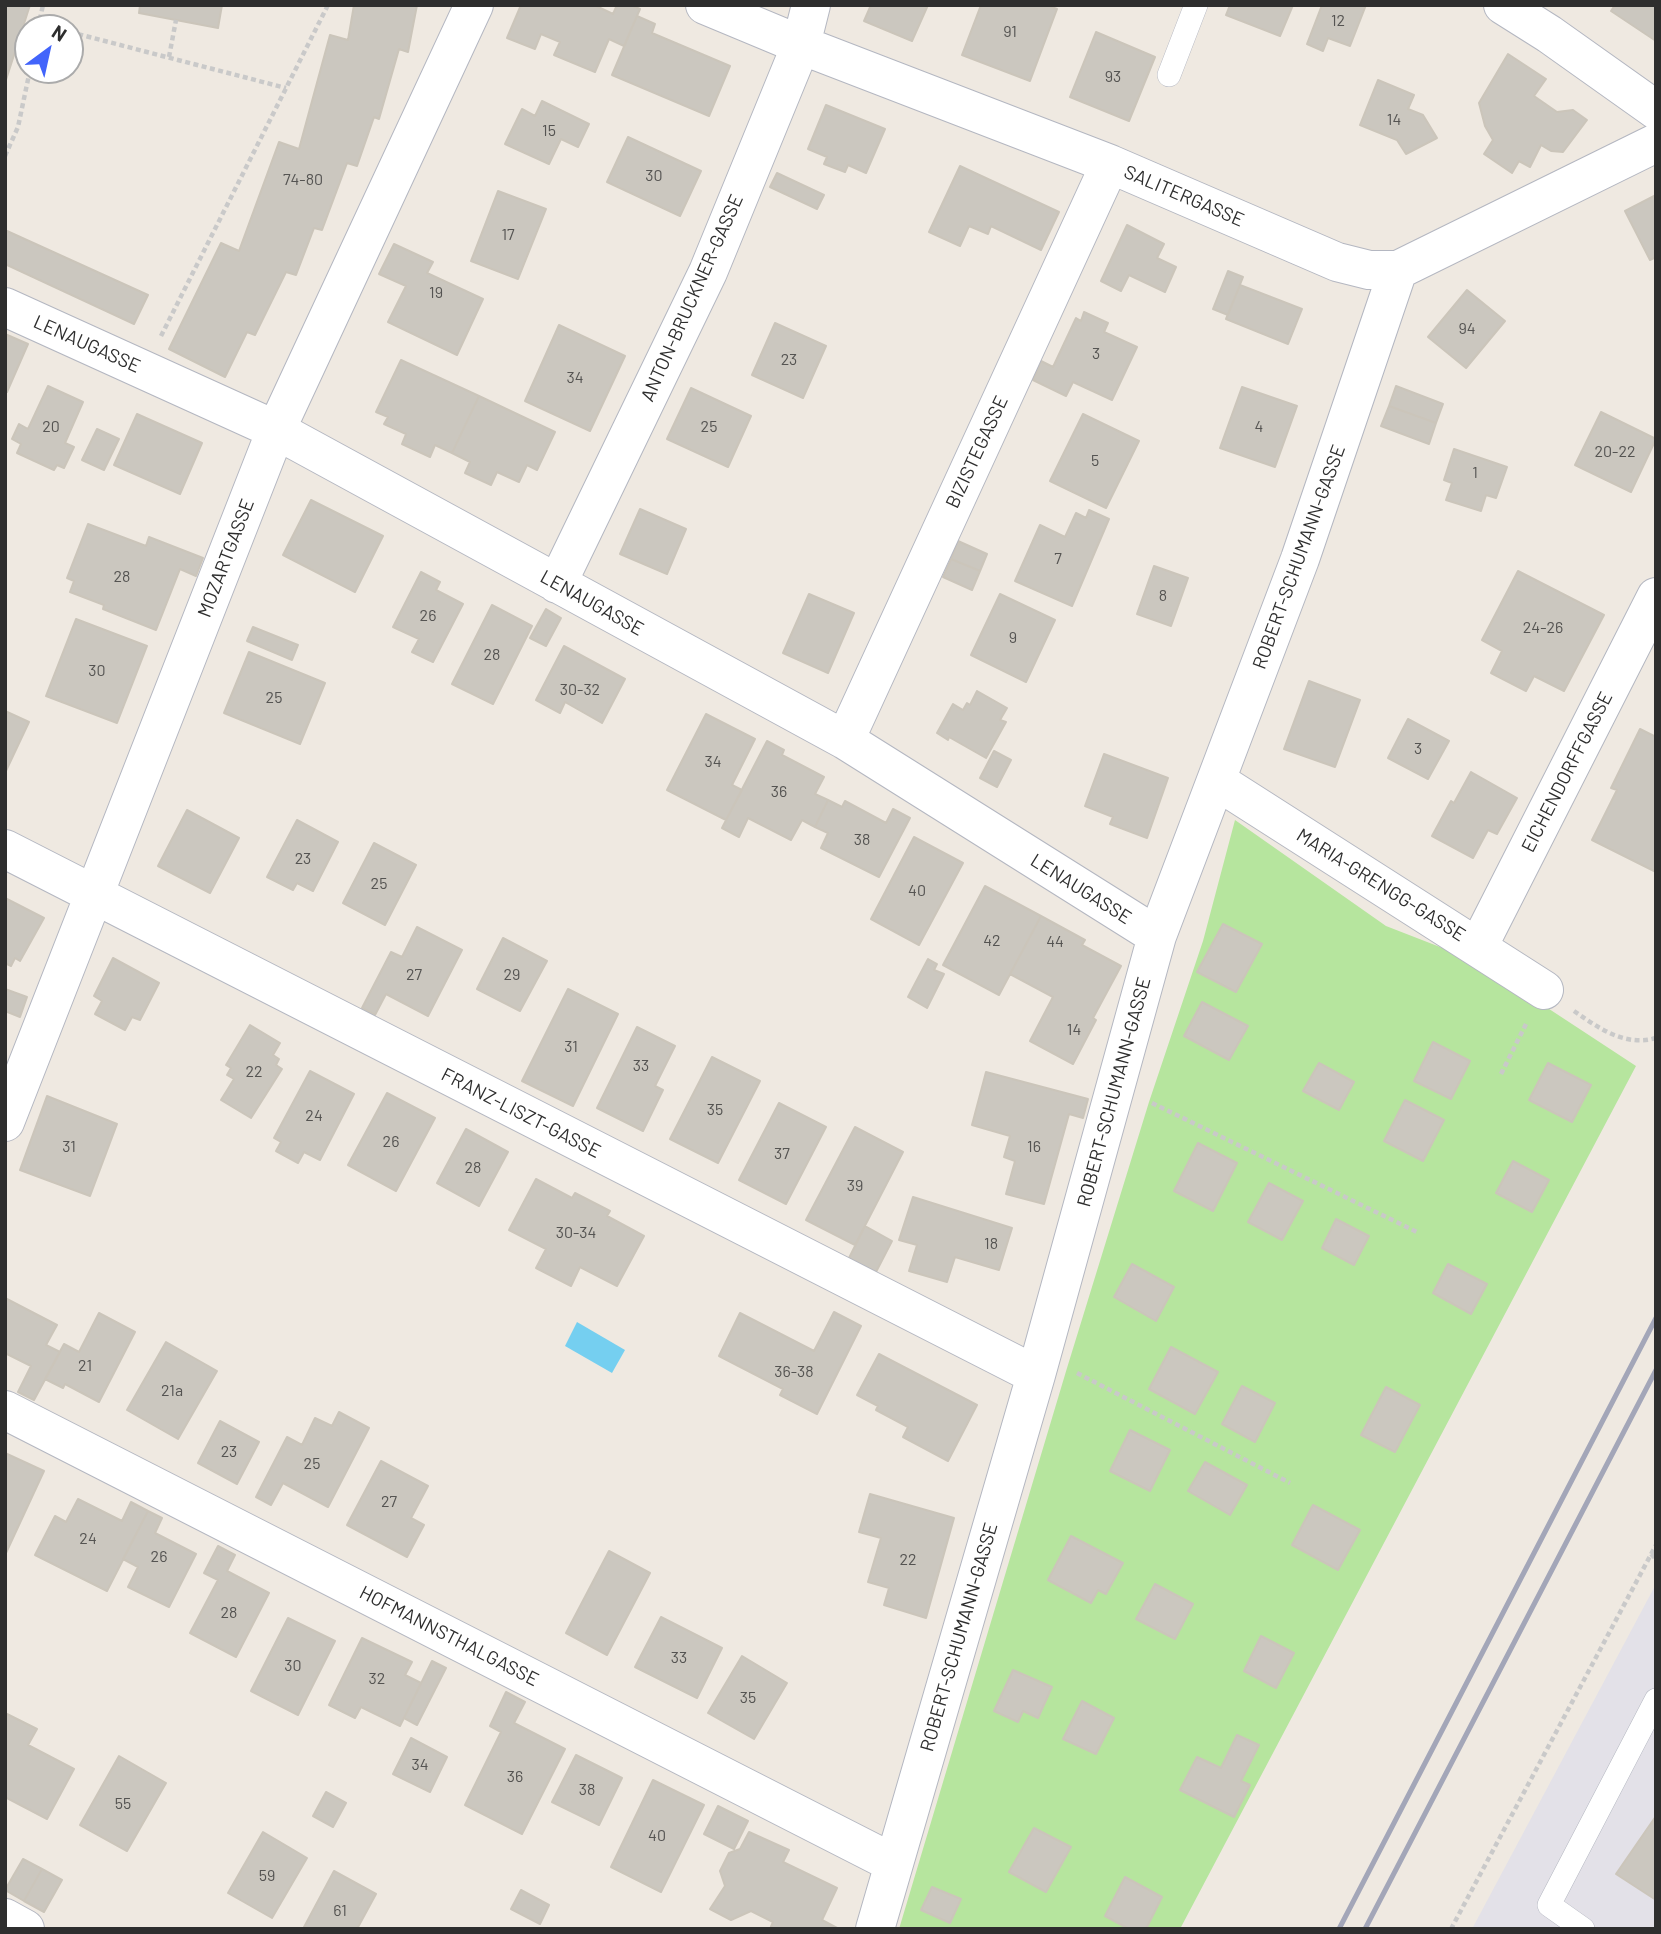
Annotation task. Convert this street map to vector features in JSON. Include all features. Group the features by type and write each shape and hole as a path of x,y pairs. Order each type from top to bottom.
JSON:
{"street":[{"name":"MOZARTGASSE","path":"5,1122 276,430 474,5"},
{"name":"SALITERGASSE","path":"705,5 801,45 1110,164 1337,262 1369,270 1398,270 1656,143"},
{"name":"ANTON-BRUCKNER-GASSE","path":"557,584 708,272 801,45 811,5"},
{"path":"1503,5 1549,34 1656,110"},
{"name":"BIZISTEGASSE","path":"845,740 1110,164"},
{"name":"ROBERT-SCHUMANN-GASSE","path":"875,1929 892,1863 1039,1365 1157,936 1300,559 1398,270"},
{"name":"LENAUGASSE","path":"5,307 276,430 845,740 1157,936"},
{"name":"EICHENDORFFGASSE","path":"1478,947 1656,597"},
{"name":"MARIA-GRENGG-GASSE","path":"1217,781 1544,990"},
{"name":"FRANZ-LISZT-GASSE","path":"5,849 1039,1365"},
{"name":"HOFMANNSTHALGASSE","path":"5,1410 892,1863"},
{"path":"5,1918 25,1929"}],"lane":[{"path":"1169,75 1196,5"},
{"path":"1583,1929 1549,1905 1656,1700"}],"path":[{"path":"143,370 328,5"},
{"path":"169,57 176,20"},
{"path":"84,36 286,88"},
{"path":"5,156 18,127 27,84"},
{"path":"1501,1074 1544,990 1607,1033 1634,1041 1656,1038"},
{"path":"1116,1086 1419,1233"},
{"path":"1039,1365 1290,1483"},
{"path":"1451,1929 1656,1545"},
{"path":"1651,1554 1656,1559"}],"shaded area":[{"path":"1656,1584 1656,1929 1472,1929"}],"green space":[{"path":"1235,820 1386,926 1476,961 1636,1066 1180,1929 899,1929 1067,1368 1149,1102 1203,941"}],"water":[{"path":"577,1322 625,1350 612,1373 565,1346"}],"building":[{"path":"5,5 30,5 27,14 14,14 14,55 5,83"},
{"path":"140,5 222,5 218,28 139,13"},
{"path":"354,5 417,5 408,52 399,49 379,119 374,117 357,166 347,163 322,230 314,228 296,275 286,272 255,335 247,332 225,377 169,349 221,243 239,251 279,142 299,149 330,35 348,40"},
{"path":"521,5 594,5 613,14 617,5 631,5 640,9 624,46 609,39 595,72 554,55 560,42 541,34 535,49 507,38"},
{"path":"871,5 928,5 912,41 864,21"},
{"path":"981,5 1047,5 1057,9 1030,81 962,55"},
{"path":"1230,5 1293,5 1280,36 1226,15"},
{"path":"1322,5 1366,5 1350,46 1328,38 1323,51 1307,44"},
{"path":"1615,5 1656,5 1656,41 1611,11"},
{"path":"637,16 655,24 652,33 730,66 709,116 612,75"},
{"path":"1096,32 1155,57 1129,121 1070,97"},
{"path":"1508,54 1546,79 1534,96 1557,112 1573,110 1587,120 1563,152 1551,151 1541,145 1530,167 1519,161 1512,173 1484,154 1493,140 1485,126 1479,103"},
{"path":"1378,80 1414,95 1408,109 1423,115 1437,138 1406,154 1397,140 1360,125"},
{"path":"542,101 589,124 578,147 561,139 549,164 505,144 522,109 535,116"},
{"path":"826,105 885,129 866,173 848,165 845,172 824,164 827,157 808,149"},
{"path":"628,137 701,171 680,216 607,182"},
{"path":"960,166 1059,212 1041,250 991,226 988,234 969,226 960,246 929,232"},
{"path":"777,173 824,195 817,209 770,187"},
{"path":"498,191 546,209 518,279 471,261"},
{"path":"1656,195 1656,257 1650,260 1625,211"},
{"path":"1127,225 1164,244 1157,258 1176,267 1165,292 1129,275 1121,291 1101,281"},
{"path":"7,231 148,295 134,324 5,264"},
{"path":"394,244 433,262 427,273 483,299 457,355 388,322 406,286 379,274"},
{"path":"1228,271 1243,277 1228,315 1213,309"},
{"path":"1240,285 1302,309 1288,344 1226,319"},
{"path":"1467,290 1505,321 1466,368 1428,337"},
{"path":"1084,312 1108,323 1104,332 1137,347 1112,400 1073,382 1066,396 1033,380 1041,361 1053,367 1076,318 1081,321"},
{"path":"775,323 826,346 803,398 752,375"},
{"path":"559,325 625,356 590,431 525,401"},
{"path":"5,334 28,344 7,392 5,391"},
{"path":"401,360 479,396 452,453 435,445 430,457 402,444 406,434 384,424 388,417 376,412"},
{"path":"48,386 83,402 65,443 74,447 64,468 57,465 54,470 17,453 21,444 12,439 19,424 28,429"},
{"path":"1396,386 1443,404 1436,423 1389,406"},
{"path":"1242,387 1297,406 1275,467 1220,448"},
{"path":"691,388 751,416 728,467 667,439"},
{"path":"479,396 555,432 537,470 527,465 519,482 497,472 491,485 465,473 470,462 452,453"},
{"path":"1389,406 1436,423 1429,444 1381,426"},
{"path":"1601,412 1656,439 1631,492 1575,465"},
{"path":"137,414 202,443 180,494 114,465"},
{"path":"1083,414 1139,441 1106,508 1050,481"},
{"path":"97,429 119,439 104,470 82,460"},
{"path":"1454,449 1507,467 1496,498 1486,495 1481,511 1446,500 1452,483 1444,480"},
{"path":"311,500 383,536 355,592 283,555"},
{"path":"640,509 686,529 667,574 620,554"},
{"path":"1089,510 1109,519 1072,606 1015,581 1040,525 1065,537 1076,513 1086,518"},
{"path":"88,524 146,546 149,537 203,558 196,576 180,569 156,630 103,609 104,605 70,592 74,581 67,578"},
{"path":"958,541 987,554 980,571 951,559"},
{"path":"951,559 980,571 972,590 943,577"},
{"path":"1154,566 1188,578 1171,626 1137,614"},
{"path":"1518,571 1604,615 1564,691 1534,676 1526,691 1491,673 1502,651 1482,640"},
{"path":"421,572 440,582 436,590 463,604 433,662 412,652 419,639 393,627"},
{"path":"809,594 854,613 828,673 783,653"},
{"path":"1000,594 1055,620 1026,682 971,655"},
{"path":"492,605 532,626 493,704 452,684"},
{"path":"546,609 561,618 546,646 530,638"},
{"path":"76,619 147,646 117,723 46,696"},
{"path":"253,627 298,645 292,660 247,641"},
{"path":"564,646 625,679 602,723 565,702 560,713 536,700"},
{"path":"249,652 325,683 300,744 224,713"},
{"path":"1309,681 1360,700 1335,767 1284,749"},
{"path":"977,691 1007,708 1000,720 1006,722 986,758 937,733 953,704 963,710 967,703 970,705"},
{"path":"5,711 29,722 5,773"},
{"path":"706,714 755,739 732,785 742,790 726,820 667,790"},
{"path":"1408,719 1449,741 1428,779 1388,758"},
{"path":"1640,729 1656,737 1656,872 1592,840 1617,790 1611,788"},
{"path":"767,741 784,750 782,755 824,777 815,794 828,800 815,827 802,820 791,840 748,818 739,837 722,828"},
{"path":"994,751 1011,760 997,787 980,778"},
{"path":"1104,754 1168,778 1147,838 1110,824 1113,817 1085,806"},
{"path":"1471,772 1517,798 1497,834 1488,830 1473,858 1432,836"},
{"path":"828,800 842,807 845,801 886,823 893,809 910,818 879,877 821,848 828,833 815,827"},
{"path":"187,810 239,838 210,893 158,866"},
{"path":"297,820 338,842 313,891 297,883 293,890 267,877"},
{"path":"914,837 963,863 919,945 871,919"},
{"path":"374,843 416,865 385,925 343,903"},
{"path":"985,886 1041,916 999,995 943,965"},
{"path":"5,898 44,918 20,961 15,958 11,966 5,963"},
{"path":"1041,916 1085,940 1082,945 1121,966 1093,1018 1096,1020 1073,1064 1030,1041 1053,997 1010,974"},
{"path":"1223,924 1262,944 1236,992 1197,972"},
{"path":"417,927 462,950 428,1016 386,994 375,1015 362,1008 391,952 402,957"},
{"path":"503,938 547,961 520,1011 477,989"},
{"path":"113,958 159,983 140,1020 132,1017 125,1030 95,1014 102,1001 94,996"},
{"path":"928,959 937,964 934,970 944,974 927,1008 908,997"},
{"path":"5,989 27,997 20,1017 5,1011"},
{"path":"568,989 618,1014 573,1106 522,1081"},
{"path":"1202,1002 1248,1026 1229,1060 1184,1036"},
{"path":"250,1025 280,1043 273,1055 279,1059 276,1065 282,1069 251,1118 221,1100 234,1079 227,1075 231,1068 226,1065"},
{"path":"637,1027 675,1046 655,1086 663,1090 643,1131 597,1108"},
{"path":"1433,1042 1470,1061 1451,1099 1414,1081"},
{"path":"712,1057 760,1081 718,1163 670,1139"},
{"path":"1319,1063 1354,1082 1339,1110 1303,1091"},
{"path":"1548,1063 1591,1085 1572,1122 1529,1100"},
{"path":"310,1071 354,1094 320,1160 304,1152 298,1163 276,1151 281,1142 274,1138"},
{"path":"986,1072 1088,1099 1083,1118 1069,1114 1044,1204 1006,1194 1015,1161 1004,1157 1010,1136 972,1125"},
{"path":"387,1093 435,1118 396,1191 348,1165"},
{"path":"47,1096 117,1124 90,1196 20,1170"},
{"path":"1405,1100 1444,1120 1423,1161 1384,1141"},
{"path":"779,1103 826,1127 786,1204 739,1180"},
{"path":"855,1127 903,1152 855,1245 806,1220"},
{"path":"466,1129 508,1152 479,1206 437,1183"},
{"path":"1198,1143 1237,1163 1213,1211 1174,1191"},
{"path":"1513,1161 1549,1180 1532,1212 1496,1193"},
{"path":"536,1179 572,1198 575,1193 610,1211 607,1216 644,1236 617,1286 580,1267 571,1286 536,1268 546,1249 509,1230"},
{"path":"1269,1183 1303,1201 1282,1240 1248,1222"},
{"path":"913,1197 1012,1228 999,1270 955,1257 947,1282 909,1271 917,1245 899,1240"},
{"path":"1336,1219 1369,1236 1354,1265 1322,1248"},
{"path":"865,1226 892,1241 876,1272 849,1258"},
{"path":"1132,1264 1174,1287 1156,1321 1114,1297"},
{"path":"1448,1264 1487,1284 1471,1314 1433,1293"},
{"path":"5,1298 57,1325 46,1345 60,1352 34,1400 18,1392 31,1366 5,1353"},
{"path":"834,1312 861,1326 817,1414 780,1395 783,1389 719,1356 740,1313 814,1351"},
{"path":"99,1313 135,1332 99,1402 65,1384 63,1388 45,1379 64,1344 79,1352"},
{"path":"166,1342 217,1371 178,1439 127,1410"},
{"path":"1171,1347 1218,1372 1195,1414 1149,1389"},
{"path":"879,1354 977,1405 948,1461 903,1437 908,1427 876,1410 878,1406 857,1395"},
{"path":"1242,1386 1275,1403 1255,1442 1222,1424"},
{"path":"1386,1387 1420,1405 1395,1452 1361,1435"},
{"path":"339,1412 369,1428 328,1507 283,1483 271,1505 256,1497 287,1437 302,1445 315,1418 332,1426"},
{"path":"220,1421 259,1442 237,1484 198,1463"},
{"path":"1130,1430 1170,1450 1150,1491 1110,1471"},
{"path":"5,1453 44,1471 6,1553 5,1553"},
{"path":"381,1461 428,1486 411,1518 424,1525 407,1557 347,1525"},
{"path":"1205,1462 1247,1485 1230,1515 1188,1491"},
{"path":"870,1494 954,1518 926,1618 884,1605 889,1588 868,1582 881,1538 859,1532"},
{"path":"78,1499 122,1521 131,1502 148,1511 107,1591 35,1555 55,1516 66,1522"},
{"path":"1313,1505 1360,1530 1338,1570 1292,1545"},
{"path":"148,1511 162,1518 155,1533 196,1554 169,1607 128,1587 138,1567 123,1559"},
{"path":"1071,1536 1123,1563 1106,1594 1098,1590 1091,1603 1048,1580"},
{"path":"218,1546 235,1555 227,1571 269,1593 236,1657 190,1633 218,1580 204,1573"},
{"path":"609,1551 650,1573 607,1655 566,1633"},
{"path":"1155,1584 1193,1604 1175,1639 1136,1619"},
{"path":"661,1617 722,1648 697,1698 635,1667"},
{"path":"288,1618 335,1641 298,1715 251,1691"},
{"path":"1261,1636 1294,1653 1276,1688 1244,1671"},
{"path":"362,1638 412,1662 405,1675 421,1683 400,1726 361,1707 355,1718 329,1705"},
{"path":"742,1656 787,1683 754,1739 708,1713"},
{"path":"432,1661 446,1668 417,1725 404,1718"},
{"path":"1013,1670 1052,1687 1038,1718 1023,1711 1018,1722 994,1711"},
{"path":"506,1692 525,1702 514,1723 565,1749 522,1834 465,1805 501,1732 490,1726"},
{"path":"1082,1701 1114,1718 1096,1754 1063,1739"},
{"path":"7,1714 37,1729 28,1745 74,1769 47,1819 5,1797"},
{"path":"1237,1735 1259,1745 1241,1781 1250,1785 1234,1817 1180,1790 1197,1757 1221,1768"},
{"path":"411,1738 447,1757 430,1792 393,1774"},
{"path":"576,1755 622,1778 599,1825 552,1802"},
{"path":"119,1756 166,1783 127,1851 80,1825"},
{"path":"653,1780 704,1805 661,1892 611,1867"},
{"path":"326,1792 346,1803 333,1827 313,1816"},
{"path":"718,1806 748,1821 734,1849 704,1834"},
{"path":"1656,1816 1656,1900 1616,1874"},
{"path":"1034,1828 1071,1847 1046,1892 1009,1872"},
{"path":"263,1832 307,1858 272,1918 228,1893"},
{"path":"749,1832 789,1850 783,1862 837,1888 822,1920 839,1929 770,1929 773,1922 751,1911 731,1920 710,1909 725,1886 720,1871 729,1853 740,1849"},
{"path":"23,1859 42,1869 24,1901 5,1890"},
{"path":"42,1869 62,1880 44,1912 24,1901"},
{"path":"334,1871 376,1894 357,1929 303,1929"},
{"path":"1125,1877 1162,1897 1146,1929 1129,1929 1105,1916"},
{"path":"932,1887 961,1899 950,1923 921,1910"},
{"path":"521,1890 549,1905 540,1924 511,1909"}],"railway":[{"path":"1339,1929 1656,1318"},
{"path":"1365,1929 1656,1370"}]}
